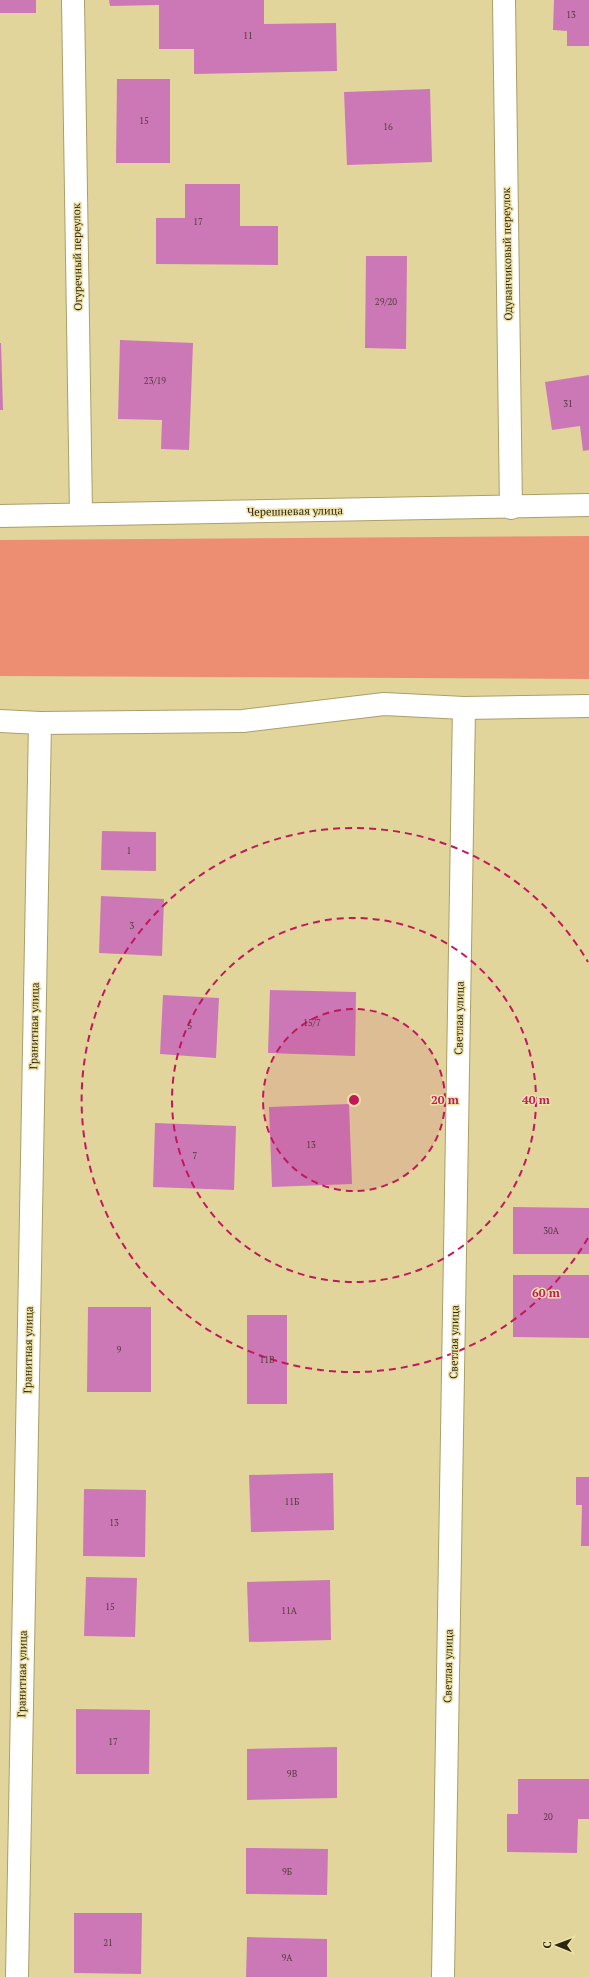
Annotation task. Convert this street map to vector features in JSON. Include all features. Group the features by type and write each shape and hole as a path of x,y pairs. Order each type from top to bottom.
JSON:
{"street":[{"name":"Огуречный переулок","path":"74,0 81,514"},
{"name":"Одуванчиковый переулок","path":"504,0 511,508"},
{"name":"Черешневая улица","path":"0,516 511,508 589,505"},
{"path":"0,722 244,721 384,704 464,708 589,706"},
{"name":"Светлая улица","path":"443,1977 464,708"},
{"name":"Гранитная улица","path":"17,1977 40,723"}],"shaded area":[{"path":"589,536 589,679 0,676 0,540"}],"building":[{"path":"0,0 36,0 36,13 0,13"},
{"path":"109,0 264,0 264,24 336,23 337,71 194,74 194,49 159,49 159,5 110,6"},
{"path":"554,0 589,0 589,46 567,46 567,31 553,30"},
{"path":"117,79 170,79 170,163 116,163"},
{"path":"430,89 432,162 347,165 344,92"},
{"path":"185,184 240,184 240,226 278,226 278,265 156,264 156,218 185,218"},
{"path":"366,256 407,256 406,349 365,348"},
{"path":"120,340 193,343 189,450 161,449 162,420 118,419"},
{"path":"1,343 3,410 0,410"},
{"path":"589,375 589,450 583,451 580,426 552,430 545,382"},
{"path":"102,831 156,832 156,871 101,870"},
{"path":"101,896 164,899 162,956 99,953"},
{"path":"270,990 356,992 355,1056 268,1053"},
{"path":"163,995 219,998 216,1058 160,1054"},
{"path":"349,1104 352,1184 272,1187 269,1107"},
{"path":"155,1123 236,1126 234,1190 153,1187"},
{"path":"513,1207 589,1208 589,1254 513,1254"},
{"path":"513,1275 589,1275 589,1338 513,1337"},
{"path":"88,1307 151,1307 151,1392 87,1392"},
{"path":"247,1315 287,1315 287,1404 247,1404"},
{"path":"333,1473 334,1530 251,1532 249,1475"},
{"path":"576,1477 589,1477 589,1546 581,1546 582,1505 576,1505"},
{"path":"84,1489 146,1490 145,1557 83,1556"},
{"path":"86,1577 137,1578 135,1637 84,1636"},
{"path":"330,1580 331,1640 249,1642 247,1582"},
{"path":"76,1709 150,1710 149,1774 76,1774"},
{"path":"337,1747 337,1798 247,1800 247,1749"},
{"path":"518,1779 589,1779 589,1819 578,1819 577,1853 507,1852 507,1814 518,1814"},
{"path":"246,1848 328,1849 327,1895 246,1894"},
{"path":"74,1913 142,1913 141,1974 74,1973"},
{"path":"247,1937 327,1939 327,1977 246,1977"}]}
